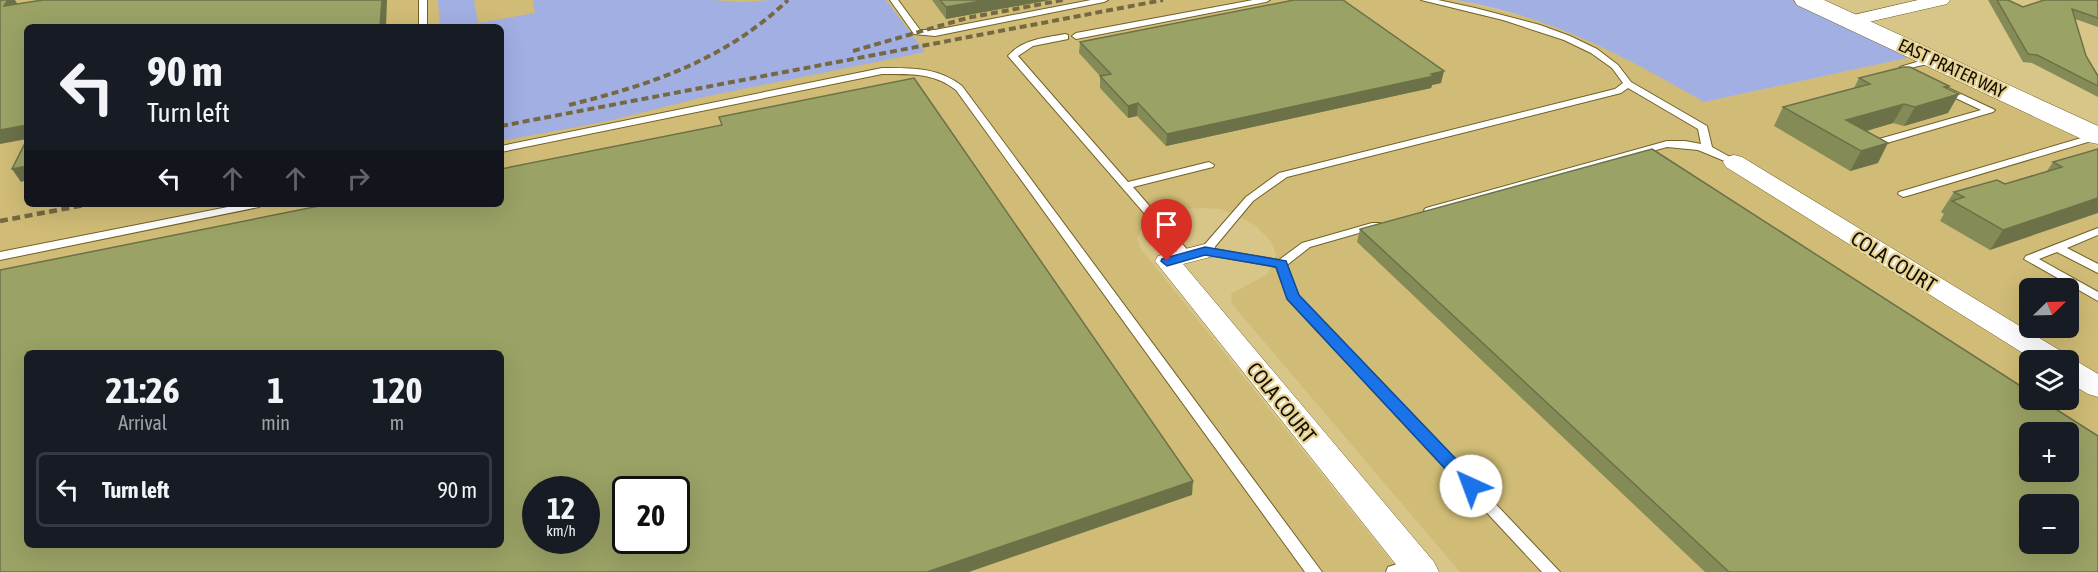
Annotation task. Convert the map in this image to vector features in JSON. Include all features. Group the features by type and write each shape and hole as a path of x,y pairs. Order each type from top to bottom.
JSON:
{"main road":[{"name":"EAST PRATER WAY","path":"1805,0 1861,19 2098,120"},
{"name":"EAST PRATER WAY","path":"1837,0 1931,71 2098,136"}],"street":[{"path":"1861,19 1928,1"},
{"name":"COLA COURT","path":"1734,162 2038,350"},
{"name":"COLA COURT","path":"1196,254 1167,261 1411,569"},
{"path":"2079,376 2098,387"}],"lane":[{"path":"423,0 423,24"},
{"path":"894,0 917,32 935,33 1104,0"},
{"path":"1266,0 1028,45 1016,50 1013,56 1125,186 1196,254 1281,264 1306,245 1385,223"},
{"path":"1425,0 1477,10 1529,24 1572,40 1614,66 1624,75 1628,84 1703,128 1707,148"},
{"path":"504,148 882,71 922,71 949,78 959,88 1314,572"},
{"path":"1196,254 1264,185 1283,175 1618,91 1628,84"},
{"path":"1862,147 1990,110 1939,86"},
{"path":"1903,194 2098,136"},
{"path":"1419,213 1667,144 1686,143 1707,148 1734,162"},
{"path":"1125,186 1209,165"},
{"path":"0,256 244,207"},
{"path":"2098,231 2030,259 2098,297"},
{"path":"2058,248 2098,269"},
{"path":"1281,264 1292,296 1552,572"}],"shaded area":[{"path":"0,0 1456,0 1533,19 1595,42 1628,58 1704,102 1907,58 2098,147 2098,572 1460,572 1232,304 1231,294 1266,275 1273,265 1276,253 1270,240 1255,225 1221,209 1183,209 1165,214 1142,228 1137,239 1141,249 1400,572 0,572"},
{"path":"438,0 474,0 478,23 535,13 533,0 742,2 886,0 925,52 704,97 608,121 504,140 504,24 440,24"},
{"path":"1456,0 1792,0 1900,51 1907,58 1704,102 1644,68 1585,39 1523,16"}],"building":[{"path":"0,0 8,0 4,6 43,0 382,0 380,24 24,24 24,126 0,130"},
{"path":"940,0 987,0 946,7"},
{"path":"1294,0 1343,0 1444,71 1431,74 1434,76 1167,134 1138,103 1128,106 1100,76 1111,74 1080,42"},
{"path":"1997,0 2008,0 2023,7 2044,0 2098,0 2098,18 2072,9 2086,56 2098,76 2098,86 2037,55 2028,54"},
{"path":"1910,67 1949,86 1944,87 1959,94 1915,107 1904,104 1846,120 1888,143 1861,151 1783,107 1870,84 1859,78"},
{"path":"914,78 1193,481 927,572 0,572 0,270 314,207 504,207 504,168 722,125 719,117"},
{"path":"24,145 24,167 12,169"},
{"path":"1652,149 2019,385 2019,410 2057,410 2076,422 2019,422 2019,482 2079,482 2079,424 2098,436 2098,572 1729,572 1360,229"},
{"path":"2098,149 2098,198 2003,230 1952,201 1964,197 1954,192 1997,180 2005,184 2062,167 2053,162"}],"railway":[{"path":"569,105 630,88 686,67 739,39 788,0"},
{"path":"853,51 967,18 1063,0"},
{"path":"504,125 1163,0"},
{"path":"0,221 74,207"}],"route":[{"path":"1167,261 1205,251 1281,264 1292,296 1471,486"}]}
